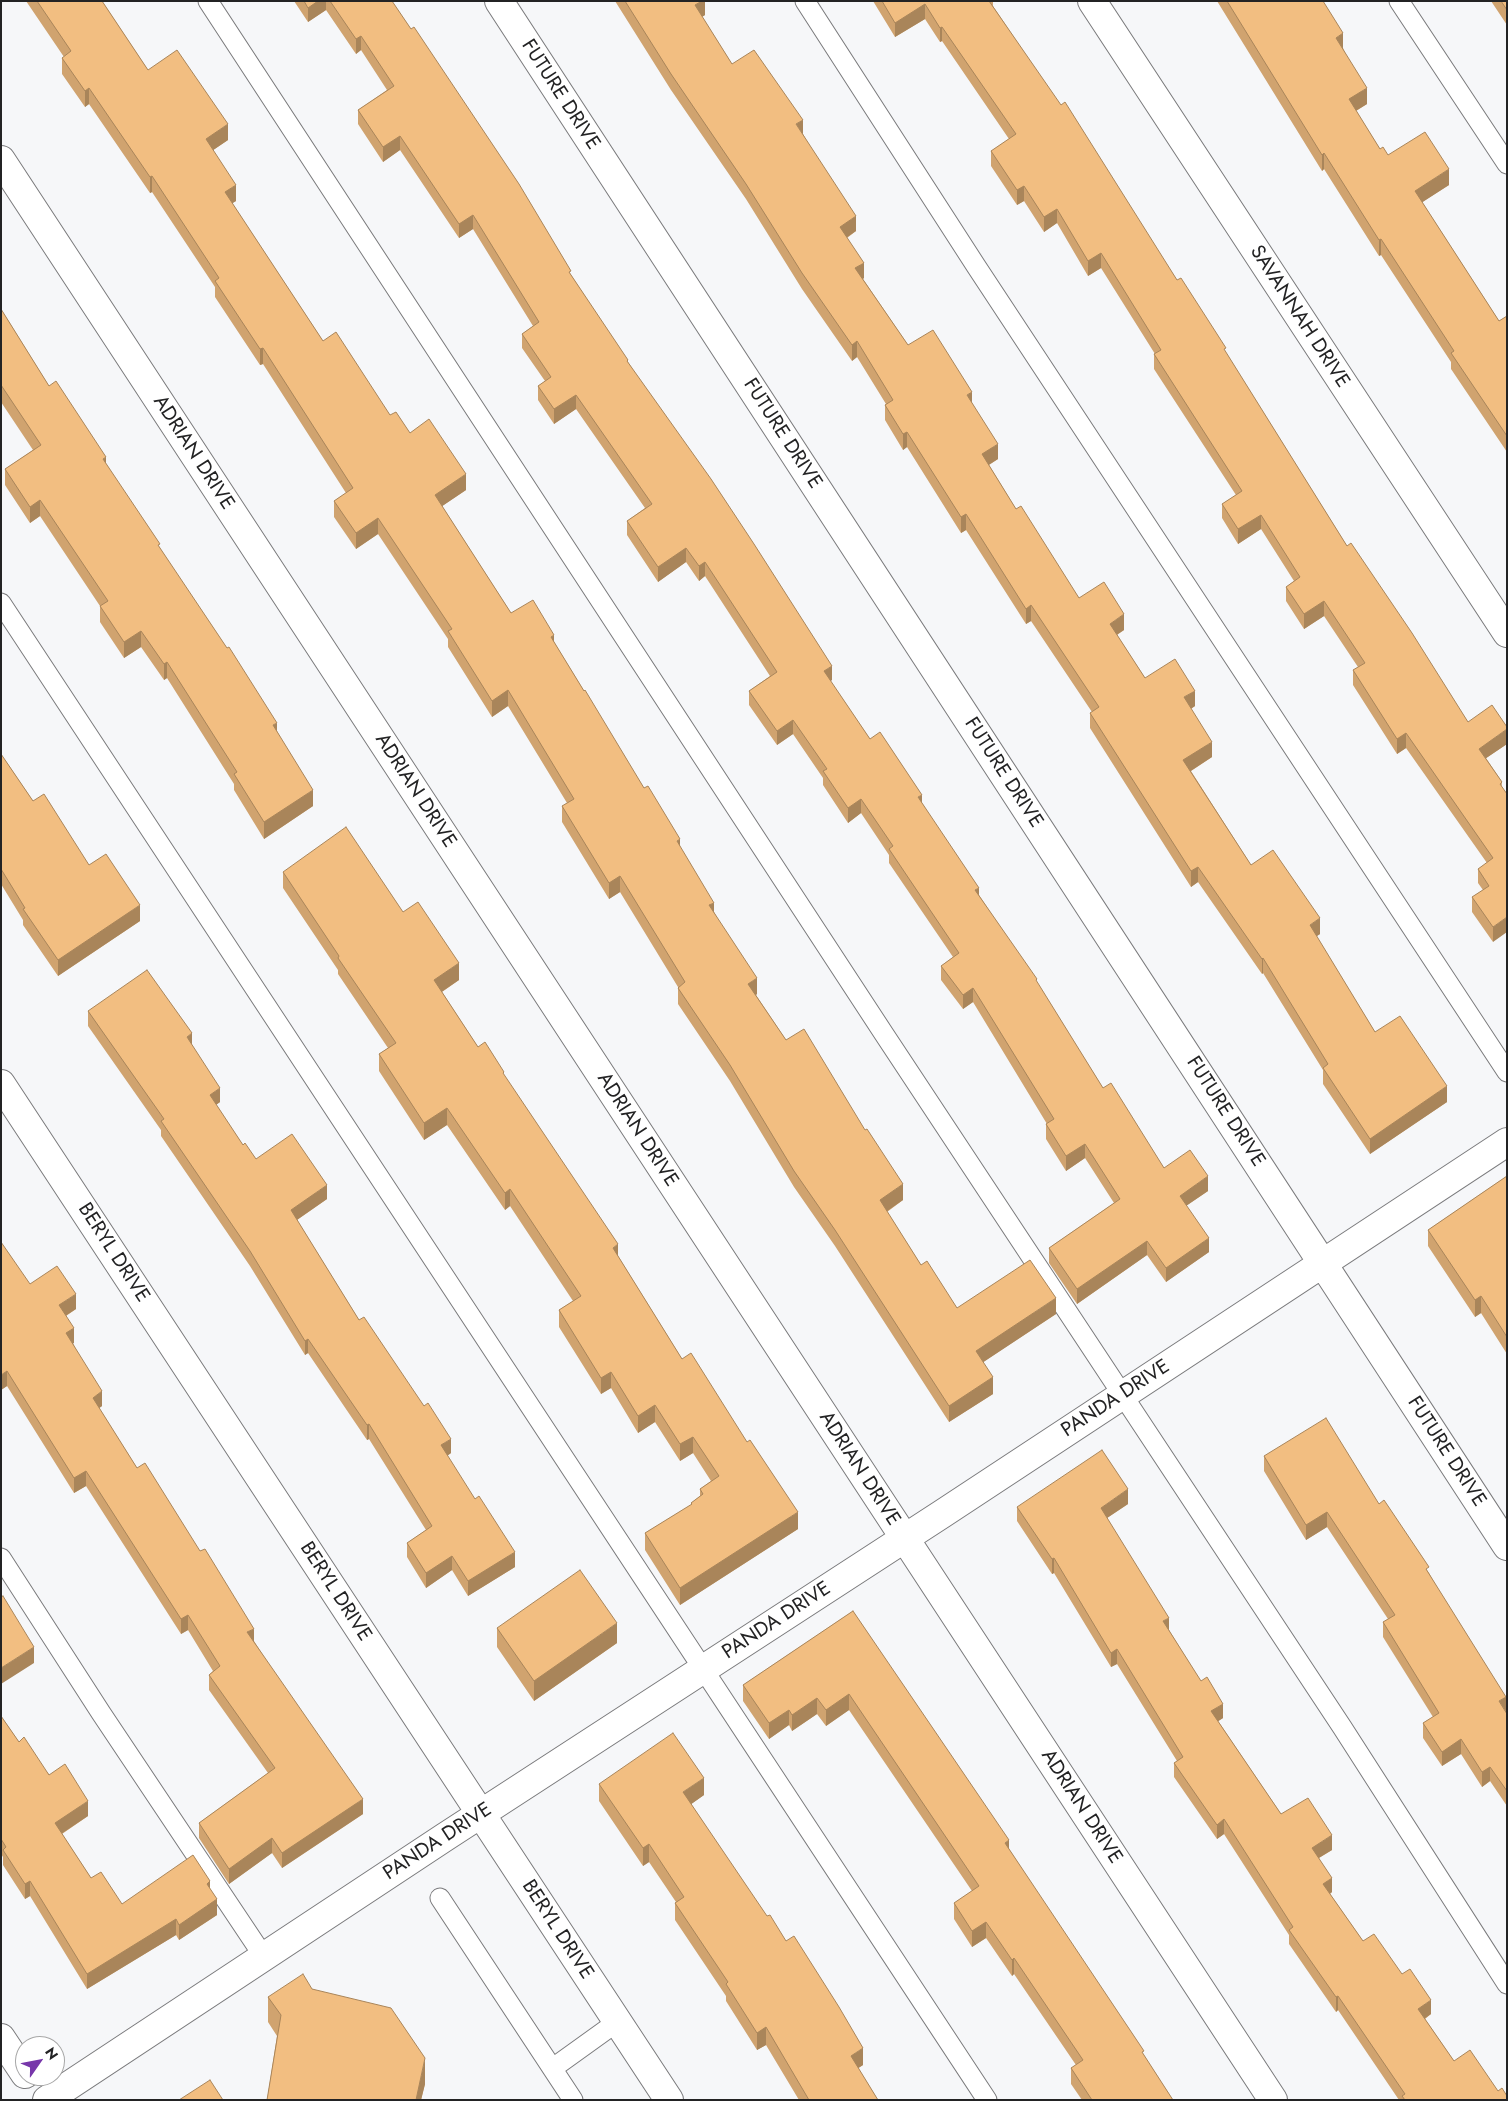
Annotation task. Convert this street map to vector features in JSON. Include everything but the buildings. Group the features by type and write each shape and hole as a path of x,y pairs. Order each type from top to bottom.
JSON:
{"street":[{"name":"FUTURE DRIVE","path":"498,1 1507,1546"},
{"name":"SAVANNAH DRIVE","path":"1092,1 1507,633"},
{"name":"ADRIAN DRIVE","path":"1,160 1273,2100"},
{"name":"BERYL DRIVE","path":"1,1084 669,2100"},
{"name":"PANDA DRIVE","path":"47,2100 1507,1142"},
{"path":"1,2038 15,2059"},
{"path":"33,2086 42,2100"}],"lane":[{"path":"208,1 884,1034 1342,1727 1507,1984"},
{"path":"805,1 976,266 1507,1072"},
{"path":"1399,1 1507,164"},
{"path":"1,603 987,2100"},
{"path":"1,1558 100,1713 200,1859 264,1957"},
{"path":"440,1898 573,2100"},
{"path":"553,2068 617,2022"}]}
